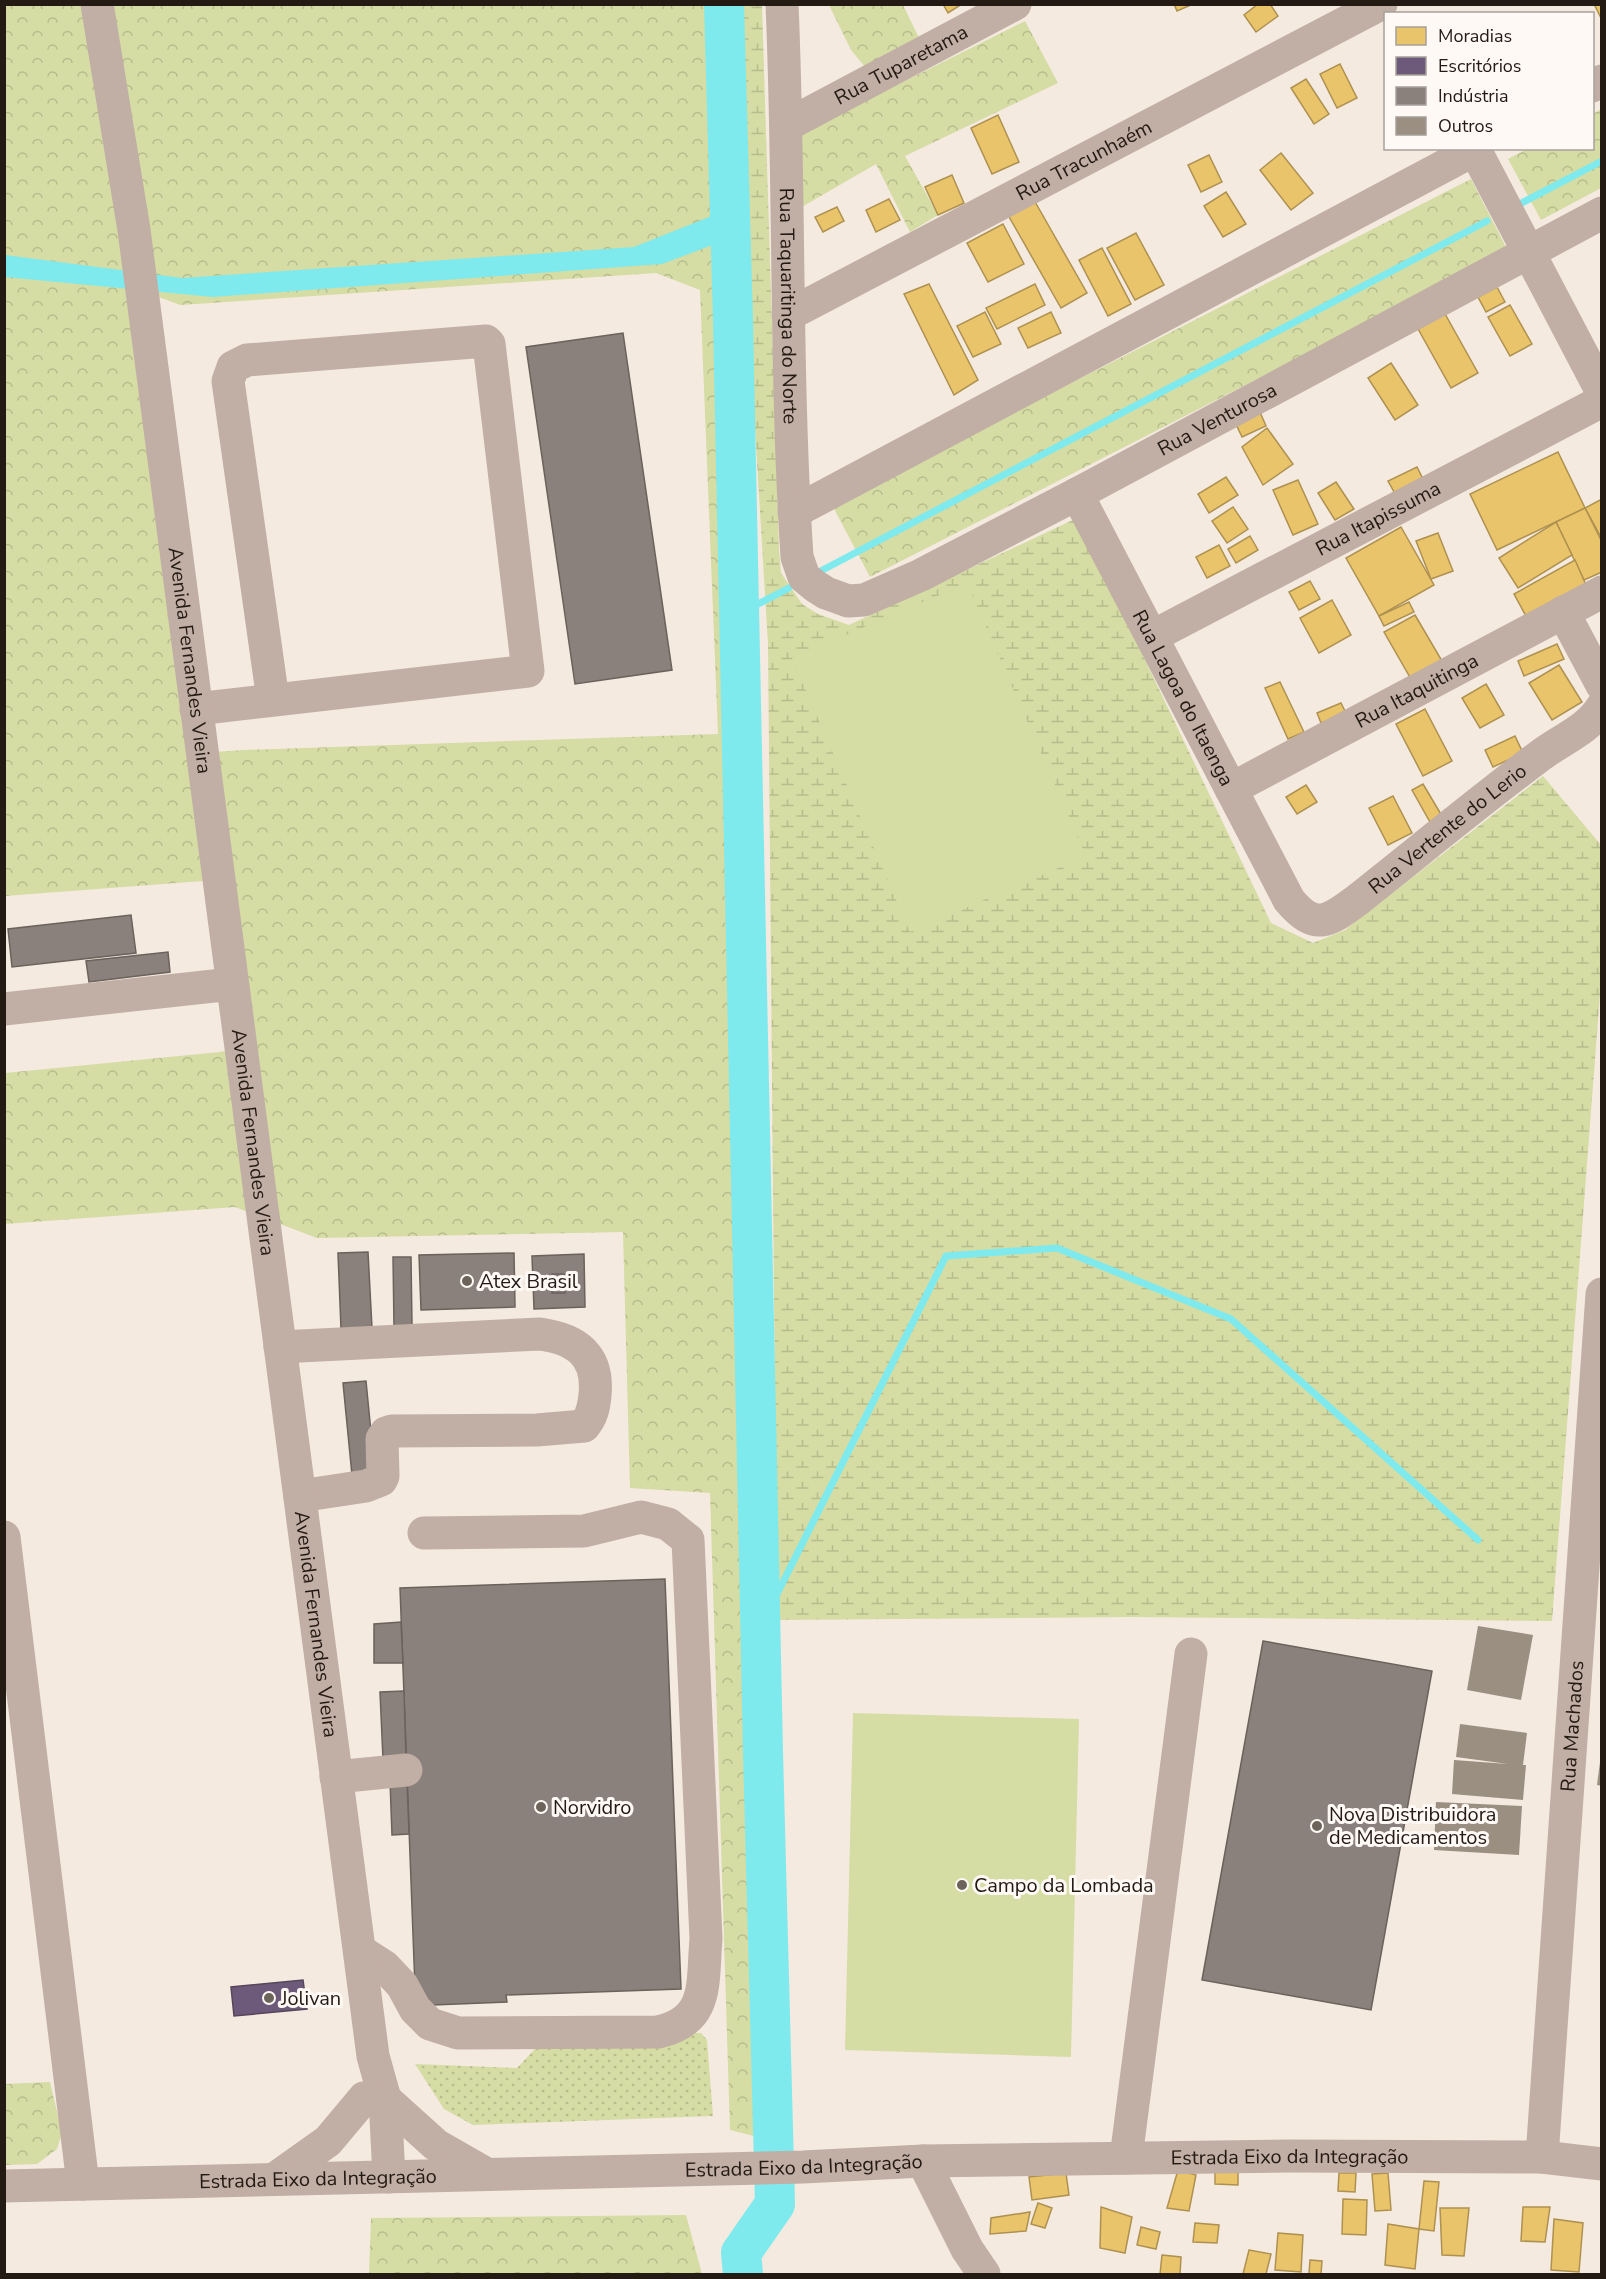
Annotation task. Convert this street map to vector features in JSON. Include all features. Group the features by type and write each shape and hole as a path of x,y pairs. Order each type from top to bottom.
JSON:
{"street":[{"name":"Avenida Fernandes Vieira","path":"97,4 134,230 360,1951 373,2056 378,2177"},
{"name":"Rua Taquaritinga do Norte","path":"782,4 787,125 788,315 794,512 799,569 804,577 826,593"},
{"name":"Rua Tuparetama","path":"787,125 1015,4"},
{"name":"Rua Tracunhaém","path":"788,315 1381,4"},
{"path":"794,512 1474,150"},
{"path":"1477,150 1602,392"},
{"name":"Rua Venturosa","path":"826,593 848,601 864,600 921,575 1602,213"},
{"path":"196,709 528,671 489,344 486,341 247,360 233,367 228,381 273,700"},
{"name":"Rua Itapissuma","path":"1153,636 1602,401"},
{"name":"Rua Lagoa do Itaenga","path":"1077,494 1289,900"},
{"name":"Rua Itaquitinga","path":"1231,789 1602,592"},
{"path":"1563,612 1602,686"},
{"name":"Rua Vertente do Lerio","path":"1289,900 1301,914 1315,921 1326,920 1337,915 1543,754 1588,723 1602,707"},
{"path":"4,1009 232,984"},
{"name":"Rua Machados","path":"1542,2157 1602,1294"},
{"path":"280,1347 540,1334 561,1337 573,1343 591,1363 595,1380 594,1406 590,1419 581,1427 537,1430 392,1431 386,1433 382,1439 383,1476 381,1480 366,1486 300,1496"},
{"path":"360,1951 385,1966 402,1985 415,2009 430,2024 458,2033 658,2032 681,2025 693,2013 700,2000 706,1939 688,1540 668,1524 641,1517 584,1531 424,1533"},
{"path":"4,1538 83,2184"},
{"path":"1126,2158 1191,1654"},
{"path":"336,1777 406,1770"},
{"path":"276,2178 328,2141 374,2098 436,2145 485,2174"},
{"name":"Estrada Eixo da Integração","path":"4,2186 803,2167 923,2161 1126,2158 1542,2157 1602,2164"},
{"path":"923,2161 967,2249 984,2274"}],"green space":[{"path":"5,5 724,5 774,2141 730,2130 710,1493 630,1488 623,1232 317,1238 235,1207 5,1224 5,1073 241,1048 203,881 5,896","holes":["656,273 700,290 718,734 202,753 143,291 180,305"]},
{"path":"737,5 762,5 779,549 781,573 802,604 818,614 849,625 1077,518 1271,923 1313,943 1345,930 1543,776 1601,845 1601,981 1552,1621 1131,1617 777,1620 768,644 742,212"},
{"path":"829,5 903,5 921,42 866,68 851,50"},
{"path":"1025,21 1058,83 905,156 938,215 910,232 876,164 800,208 801,133"},
{"path":"1601,109 1601,188 1541,220 1508,159 1525,150 1594,150 1594,113"},
{"path":"1471,179 1508,251 870,577 832,505"},
{"path":"967,583 1086,856 910,932 792,658"},
{"name":"Campo da Lombada","path":"853,1713 1079,1719 1071,2057 845,2050"},
{"path":"551,2032 701,2033 707,2040 713,2116 473,2125 444,2109 415,2064 517,2068"},
{"path":"50,2082 62,2133 57,2149 37,2164 5,2165 4,2084"},
{"path":"686,2215 702,2274 369,2274 371,2218"}],"water":[{"path":"729,209 731,238 662,264 213,297 5,277 5,255 182,278 634,247"}],"building: Moradias":[{"path":"943,4 962,4 948,13"},
{"path":"1174,4 1193,4 1177,11"},
{"path":"1258,4 1270,4 1278,16 1256,32 1244,15"},
{"path":"1594,4 1602,4 1602,20"},
{"path":"1340,64 1357,98 1337,108 1320,74"},
{"path":"1306,79 1329,114 1314,124 1291,88"},
{"path":"998,115 1019,162 992,174 971,128"},
{"path":"1281,153 1313,193 1291,210 1260,170"},
{"path":"1209,155 1222,182 1201,192 1188,165"},
{"path":"952,175 964,203 938,215 925,187"},
{"path":"1226,192 1246,224 1223,237 1204,206"},
{"path":"889,199 900,220 876,232 866,210"},
{"path":"1034,200 1087,293 1061,308 1008,215"},
{"path":"837,207 844,221 823,232 815,217"},
{"path":"1003,224 1024,264 988,282 967,243"},
{"path":"1136,233 1164,285 1135,300 1107,248"},
{"path":"1102,248 1131,304 1108,316 1079,260"},
{"path":"929,284 978,380 954,395 904,294"},
{"path":"1035,284 1045,305 997,329 986,308"},
{"path":"1497,287 1505,302 1486,312 1478,297"},
{"path":"1510,305 1532,344 1510,356 1488,317"},
{"path":"985,312 1001,344 973,357 957,326"},
{"path":"1051,312 1061,333 1028,348 1018,328"},
{"path":"1444,312 1478,373 1451,388 1417,327"},
{"path":"1391,363 1418,405 1395,420 1368,378"},
{"path":"1259,410 1266,426 1242,437 1235,422"},
{"path":"1267,428 1293,464 1263,485 1242,447"},
{"path":"1558,452 1585,508 1497,550 1470,494"},
{"path":"1417,467 1426,485 1398,499 1388,481"},
{"path":"1226,477 1238,495 1209,513 1198,494"},
{"path":"1298,480 1318,524 1293,535 1273,490"},
{"path":"1336,482 1354,509 1335,520 1318,493"},
{"path":"1602,499 1602,539 1585,508"},
{"path":"1233,507 1248,529 1227,543 1212,521"},
{"path":"1585,508 1602,542 1602,572 1584,580 1556,522"},
{"path":"1556,522 1572,555 1518,588 1499,558"},
{"path":"1401,527 1434,585 1379,616 1346,558"},
{"path":"1438,533 1453,571 1431,579 1416,541"},
{"path":"1250,536 1258,550 1236,563 1228,549"},
{"path":"1219,545 1230,566 1207,578 1196,557"},
{"path":"1575,560 1586,585 1527,618 1514,594"},
{"path":"1310,581 1320,599 1299,610 1289,592"},
{"path":"1332,600 1351,635 1319,653 1300,618"},
{"path":"1409,602 1414,612 1384,626 1379,616"},
{"path":"1415,615 1442,661 1411,679 1384,632"},
{"path":"1557,644 1564,659 1524,676 1518,661"},
{"path":"1559,665 1582,702 1552,720 1529,683"},
{"path":"1280,682 1304,732 1288,739 1265,688"},
{"path":"1486,684 1504,715 1480,728 1462,698"},
{"path":"1341,703 1346,713 1321,723 1317,713"},
{"path":"1425,709 1452,761 1423,776 1396,724"},
{"path":"1515,736 1523,753 1493,767 1485,750"},
{"path":"1423,784 1442,816 1430,822 1412,790"},
{"path":"1306,785 1317,802 1297,814 1286,797"},
{"path":"1393,796 1412,833 1388,845 1369,808"},
{"path":"1178,2170 1196,2175 1189,2211 1167,2208"},
{"path":"1215,2171 1238,2172 1238,2185 1215,2184"},
{"path":"1066,2173 1069,2195 1032,2200 1029,2177"},
{"path":"1339,2173 1356,2173 1355,2192 1338,2191"},
{"path":"1388,2173 1391,2210 1375,2211 1372,2174"},
{"path":"1424,2181 1439,2182 1434,2231 1419,2229"},
{"path":"1343,2199 1367,2200 1366,2235 1342,2234"},
{"path":"1038,2203 1052,2208 1045,2228 1031,2224"},
{"path":"1101,2207 1132,2217 1125,2253 1100,2248"},
{"path":"1523,2207 1550,2207 1545,2242 1521,2241"},
{"path":"1440,2208 1469,2208 1464,2256 1442,2255"},
{"path":"1030,2212 1026,2231 990,2234 991,2218"},
{"path":"1554,2219 1583,2223 1579,2272 1551,2270"},
{"path":"1195,2223 1219,2225 1217,2243 1193,2242"},
{"path":"1388,2224 1419,2229 1415,2269 1385,2265"},
{"path":"1141,2227 1160,2232 1156,2249 1137,2245"},
{"path":"1278,2233 1303,2235 1301,2272 1275,2270"},
{"path":"1249,2250 1271,2254 1266,2274 1243,2274"},
{"path":"1162,2255 1181,2257 1180,2274 1160,2274"},
{"path":"1310,2260 1322,2261 1321,2274 1309,2274"}],"building: Escritórios":[{"name":"Jolivan","path":"303,1980 307,2009 234,2016 231,1987"}],"building: Indústria":[{"path":"623,333 672,670 575,684 526,347"},
{"path":"131,915 136,953 12,967 8,929"},
{"path":"168,952 170,972 89,982 86,961"},
{"path":"368,1252 372,1328 341,1329 338,1253"},
{"name":"Atex Brasil","path":"514,1253 515,1307 421,1310 419,1255"},
{"path":"584,1254 585,1307 534,1309 532,1256"},
{"path":"393,1257 411,1257 412,1325 394,1326"},
{"path":"552,1274 565,1274 565,1293 552,1293"},
{"path":"366,1381 375,1473 352,1475 343,1383"},
{"name":"Norvidro","path":"665,1579 681,1989 506,1995 507,2002 433,2005 415,1988 400,1588"},
{"path":"401,1622 403,1663 374,1663 374,1624"},
{"name":"Nova Distribuidora de Medicamentos","path":"1263,1641 1432,1671 1371,2010 1202,1980"},
{"path":"404,1691 406,1759 383,1759 380,1692"},
{"path":"407,1780 409,1834 392,1835 390,1781"}],"building: Outros":[{"path":"1478,1626 1533,1635 1521,1700 1467,1690"},
{"path":"1460,1724 1527,1733 1523,1765 1526,1765 1523,1800 1452,1794 1454,1760 1508,1764 1456,1757"},
{"path":"1600,1762 1602,1763 1602,1786 1597,1785"},
{"path":"1436,1802 1522,1806 1519,1855 1434,1850"}],"waterway":[{"path":"724,4 775,2204 741,2253 743,2274"},
{"path":"1514,207 1602,161"},
{"path":"815,574 1487,221"},
{"path":"739,614 789,588"},
{"path":"761,1626 946,1256 1057,1248 1231,1319 1478,1540"}],"place":[{"name":"Atex Brasil","path":"467,1281"},
{"name":"Norvidro","path":"541,1807"},
{"name":"Nova Distribuidora de Medicamentos","path":"1317,1826"},
{"name":"Campo da Lombada","path":"962,1885"},
{"name":"Jolivan","path":"269,1998"}]}
